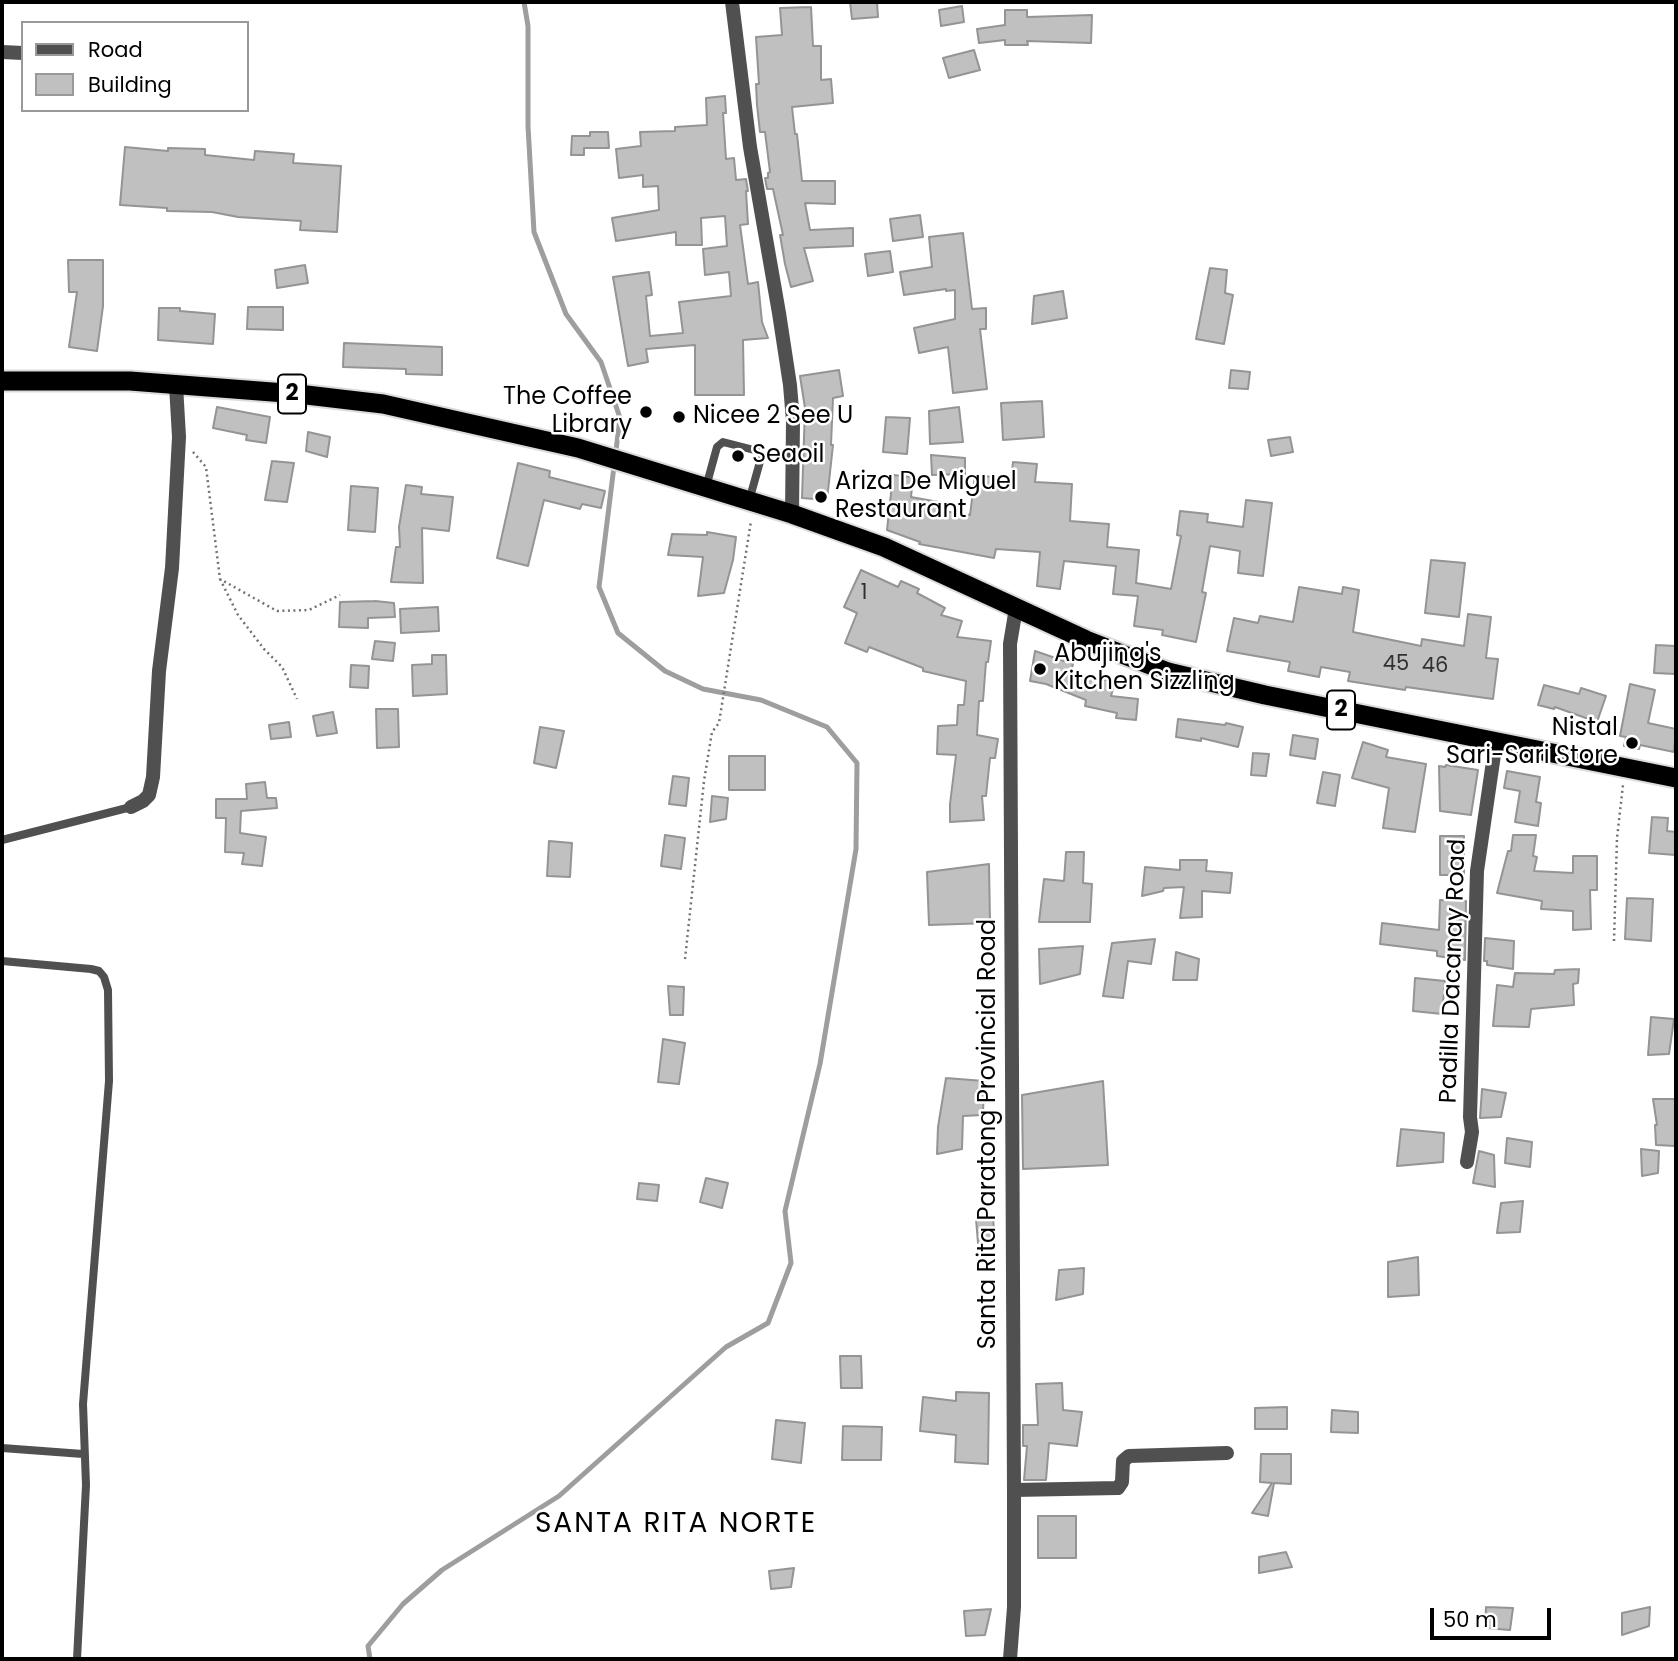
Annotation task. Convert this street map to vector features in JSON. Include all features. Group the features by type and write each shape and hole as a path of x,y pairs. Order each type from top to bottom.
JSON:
{"highway":[{"name":"2","path":"2,381 130,381 298,394 383,404 578,448 792,514 884,547 1016,608 1168,672 1265,695 1676,778"}],"street":[{"path":"732,2 750,148 790,385 793,421 792,514"},
{"path":"2,52 21,53"},
{"path":"131,807 143,801 149,794 153,776 159,671 172,568 179,437 176,385"},
{"name":"Santa Rita Paratong Provincial Road","path":"1010,1659 1014,1607 1014,1490 1010,643 1016,608"},
{"name":"Padilla Dacanay Road","path":"1467,1162 1472,1132 1470,1117 1477,871 1496,741"},
{"path":"1014,1490 1118,1488 1122,1482 1123,1461 1129,1456 1227,1453"}],"lane":[{"path":"706,487 717,447 723,442 758,451 761,458 752,502"},
{"path":"2,840 131,807"},
{"path":"2,961 91,969 99,971 107,983 108,1081 83,1404 86,1485 78,1659"},
{"path":"2,1448 83,1454"}],"path":[{"path":"179,437 206,467 219,579 239,615 264,649 282,667 297,699"},
{"path":"685,959 704,781 712,732 719,723 752,502"},
{"path":"219,579 277,611 309,610 340,595"},
{"path":"1614,941 1617,838 1626,768"}],"building":[{"path":"850,2 877,2 878,17 852,19"},
{"path":"962,6 964,22 941,26 939,10"},
{"path":"811,7 813,46 821,46 821,80 831,79 833,103 792,107 795,134 802,181 835,181 835,204 805,203 810,230 853,228 853,246 804,248 813,281 791,287 773,189 767,189 765,178 768,178 770,172 765,132 760,132 757,105 756,84 759,84 756,37 782,35 780,8"},
{"path":"1005,10 1027,10 1027,17 1092,15 1091,43 1027,41 1028,45 1005,45 1005,40 979,43 977,29 1005,25"},
{"path":"974,50 980,70 949,78 943,58"},
{"path":"725,96 726,113 723,113 726,159 734,158 736,180 746,179 748,191 748,224 740,225 748,284 758,282 762,322 768,338 743,340 744,395 695,395 695,345 646,349 648,362 628,366 613,277 649,272 652,295 646,296 650,336 683,333 679,302 731,296 729,272 705,275 703,249 727,246 725,216 701,218 702,245 676,245 676,232 616,241 612,218 659,210 658,186 643,187 643,175 619,178 616,149 641,146 640,132 675,131 675,127 707,125 706,98"},
{"path":"590,132 608,132 609,148 584,148 584,155 571,155 572,136 590,136"},
{"path":"125,147 168,151 168,148 205,149 205,155 254,160 255,151 294,154 293,163 341,166 337,232 300,230 301,221 120,205"},
{"path":"920,215 923,237 893,241 890,219"},
{"path":"963,233 972,309 986,308 986,329 980,329 987,389 953,393 948,347 919,353 914,328 955,319 955,290 904,295 900,272 932,267 929,237"},
{"path":"890,251 893,272 868,276 865,254"},
{"path":"68,260 103,260 103,306 97,351 69,347 77,292 69,292"},
{"path":"305,265 308,283 277,288 275,270"},
{"path":"1210,268 1227,270 1225,293 1233,295 1224,344 1196,339"},
{"path":"1063,291 1067,318 1032,324 1034,296"},
{"path":"248,307 283,307 283,330 247,329"},
{"path":"159,308 180,308 180,311 215,314 213,344 158,340"},
{"path":"344,343 442,347 442,375 406,374 406,369 343,367"},
{"path":"839,370 843,396 833,398 833,445 827,500 802,498 805,408 800,376"},
{"path":"1231,370 1250,372 1248,389 1229,388"},
{"path":"1042,401 1044,437 1003,440 1001,403"},
{"path":"217,407 270,417 266,443 246,440 247,435 213,428"},
{"path":"959,407 963,442 930,444 929,411"},
{"path":"886,417 910,418 907,454 883,452"},
{"path":"308,432 330,437 327,457 306,451"},
{"path":"1290,437 1293,452 1271,456 1268,440"},
{"path":"931,455 965,458 965,474 932,475"},
{"path":"272,461 294,463 287,502 265,500"},
{"path":"1013,462 1037,464 1035,482 1072,484 1070,521 1109,524 1107,547 1139,550 1136,583 1171,589 1181,536 1177,535 1180,511 1208,514 1207,522 1243,527 1246,500 1272,503 1263,576 1238,573 1240,551 1210,546 1202,592 1206,593 1196,642 1162,635 1163,630 1134,626 1138,596 1113,594 1116,566 1064,561 1060,589 1037,586 1040,552 996,549 994,558 919,544 920,542 887,530 893,475 913,477 911,497 944,503 943,511 970,515 975,475 1011,479"},
{"path":"518,463 550,471 549,477 605,491 601,508 582,504 580,509 544,500 528,566 497,558"},
{"path":"406,485 422,487 421,494 453,497 449,531 422,528 423,583 391,582 396,547 400,547 399,527"},
{"path":"351,486 378,488 375,532 348,530"},
{"path":"707,532 736,537 733,560 724,593 698,596 703,557 668,555 672,534 707,535"},
{"path":"1431,560 1465,563 1459,617 1425,613"},
{"path":"861,570 898,587 901,581 919,589 917,593 945,608 941,615 962,621 957,637 991,641 986,662 983,701 979,701 977,735 998,739 995,758 990,758 986,796 982,796 984,820 950,822 956,755 937,754 938,726 957,725 958,705 964,705 966,681 923,671 923,668 869,647 867,652 845,643 857,613 844,607"},
{"path":"1299,587 1342,594 1343,587 1359,590 1353,632 1421,646 1422,639 1464,646 1468,614 1491,617 1486,658 1498,659 1493,699 1348,681 1350,672 1321,667 1319,677 1288,671 1290,662 1227,651 1234,618 1258,623 1260,616 1293,622"},
{"path":"340,602 394,603 395,617 368,618 368,628 339,627"},
{"path":"438,607 439,631 401,633 400,609"},
{"path":"375,641 395,643 393,661 372,659"},
{"path":"1656,645 1676,646 1676,674 1654,673"},
{"path":"1035,651 1073,664 1071,672 1115,682 1111,696 1138,699 1136,720 1116,718 1117,713 1085,706 1086,700 1046,684 1030,681"},
{"path":"432,655 446,655 447,694 413,696 412,665 432,664"},
{"path":"351,665 369,666 368,688 350,687"},
{"path":"1630,684 1655,690 1648,723 1676,729 1674,752 1640,745 1639,749 1624,746 1626,737 1620,736"},
{"path":"1544,685 1579,694 1581,688 1606,696 1597,722 1555,707 1554,709 1538,705"},
{"path":"376,709 398,709 399,747 377,748"},
{"path":"333,712 337,733 317,736 313,716"},
{"path":"1178,719 1243,727 1238,747 1201,738 1201,741 1176,737"},
{"path":"289,722 291,737 271,739 269,725"},
{"path":"540,727 564,731 556,768 534,763"},
{"path":"1293,735 1318,739 1315,759 1290,755"},
{"path":"1363,742 1388,750 1386,757 1426,764 1415,832 1383,828 1389,788 1352,778"},
{"path":"1253,753 1269,754 1266,776 1251,775"},
{"path":"729,756 765,756 765,790 729,790"},
{"path":"1439,766 1478,770 1471,815 1440,811"},
{"path":"1507,771 1540,777 1536,802 1541,803 1538,826 1515,822 1520,791 1504,788"},
{"path":"1323,772 1340,775 1335,806 1317,803"},
{"path":"673,776 689,778 686,806 669,804"},
{"path":"265,782 267,798 276,798 277,808 241,811 240,833 266,837 262,866 242,864 244,853 225,852 226,818 216,818 216,799 247,799 246,784"},
{"path":"712,796 728,798 726,819 710,822"},
{"path":"1652,817 1668,818 1667,831 1676,832 1676,855 1649,853"},
{"path":"665,835 685,838 681,869 661,866"},
{"path":"1513,835 1536,835 1533,856 1537,857 1534,871 1573,873 1573,856 1597,856 1597,890 1590,890 1591,929 1573,930 1573,911 1541,909 1542,901 1497,893 1508,851 1511,851"},
{"path":"1440,836 1464,836 1464,875 1440,875"},
{"path":"549,841 572,843 570,877 547,876"},
{"path":"1066,852 1084,852 1083,883 1092,884 1090,922 1039,922 1044,879 1064,881"},
{"path":"1180,860 1207,860 1206,871 1232,873 1230,893 1202,891 1202,917 1180,918 1184,887 1164,888 1163,891 1142,896 1145,867 1180,870"},
{"path":"989,864 990,923 929,925 927,872"},
{"path":"1627,898 1653,899 1651,941 1625,939"},
{"path":"1440,900 1466,901 1465,960 1437,956 1437,951 1380,944 1382,923 1439,930"},
{"path":"1485,938 1514,941 1513,969 1487,965 1487,961 1484,961"},
{"path":"1155,939 1151,964 1128,961 1123,998 1103,996 1112,943"},
{"path":"1083,946 1080,974 1040,984 1039,949"},
{"path":"1176,952 1199,959 1197,980 1173,980"},
{"path":"1579,969 1578,983 1573,984 1574,1005 1531,1009 1529,1027 1493,1026 1497,985 1513,987 1515,973 1554,974 1555,970"},
{"path":"1415,978 1445,981 1442,1014 1413,1011"},
{"path":"668,986 684,987 683,1015 670,1015"},
{"path":"1651,1017 1674,1019 1669,1054 1648,1055"},
{"path":"663,1039 685,1043 679,1084 658,1082"},
{"path":"946,1078 984,1081 983,1115 963,1116 962,1149 937,1154 938,1127"},
{"path":"1103,1081 1108,1165 1023,1169 1022,1095"},
{"path":"1482,1089 1506,1093 1501,1117 1480,1118"},
{"path":"1653,1099 1676,1099 1676,1146 1656,1145 1657,1125"},
{"path":"1401,1129 1444,1133 1443,1162 1397,1166"},
{"path":"1507,1138 1532,1142 1530,1167 1505,1163"},
{"path":"1641,1149 1659,1151 1658,1173 1642,1176"},
{"path":"1479,1151 1494,1155 1495,1187 1473,1183"},
{"path":"706,1178 728,1183 722,1208 700,1202"},
{"path":"639,1183 659,1185 657,1201 637,1199"},
{"path":"1523,1201 1520,1232 1497,1233 1501,1203"},
{"path":"993,1218 995,1242 978,1243 976,1219"},
{"path":"1418,1257 1419,1295 1388,1297 1388,1262"},
{"path":"1084,1268 1083,1294 1056,1300 1059,1270"},
{"path":"840,1356 861,1356 862,1388 841,1388"},
{"path":"1062,1383 1063,1410 1082,1412 1077,1446 1049,1443 1046,1480 1024,1480 1027,1446 1023,1446 1023,1425 1038,1425 1036,1384"},
{"path":"956,1392 989,1393 988,1464 955,1462 956,1435 920,1431 923,1397 956,1401"},
{"path":"1287,1407 1287,1429 1255,1429 1255,1408"},
{"path":"1332,1410 1358,1412 1358,1433 1331,1432"},
{"path":"776,1420 805,1423 801,1463 772,1459"},
{"path":"843,1426 882,1427 881,1460 842,1460"},
{"path":"1261,1454 1291,1454 1291,1484 1274,1483 1268,1516 1252,1513 1272,1483 1260,1482"},
{"path":"1038,1516 1076,1516 1076,1558 1038,1558"},
{"path":"1286,1552 1292,1567 1259,1573 1259,1557"},
{"path":"794,1568 791,1587 771,1589 769,1571"},
{"path":"1486,1607 1513,1608 1510,1630 1485,1628"},
{"path":"1650,1607 1649,1626 1622,1635 1622,1613"},
{"path":"991,1609 985,1635 966,1636 964,1611"}],"waterway":[{"path":"370,1659 368,1646 403,1604 442,1570 559,1496 726,1347 768,1323 791,1263 785,1211 820,1064 856,849 857,763 827,727 761,700 703,689 665,671 618,633 599,587 620,418 601,362 566,314 534,232 528,126 528,26 524,2"}],"place":[{"name":"The Coffee Library","path":"646,412"},
{"name":"Nicee 2 See U","path":"679,417"},
{"name":"Seaoil","path":"738,456"},
{"name":"Ariza De Miguel Restaurant","path":"821,497"},
{"name":"Abujing's Kitchen Sizzling","path":"1040,669"},
{"name":"Nistal Sari-Sari Store","path":"1632,743"}],"district":[{"name":"SANTA RITA NORTE","path":"676,1525"}]}
